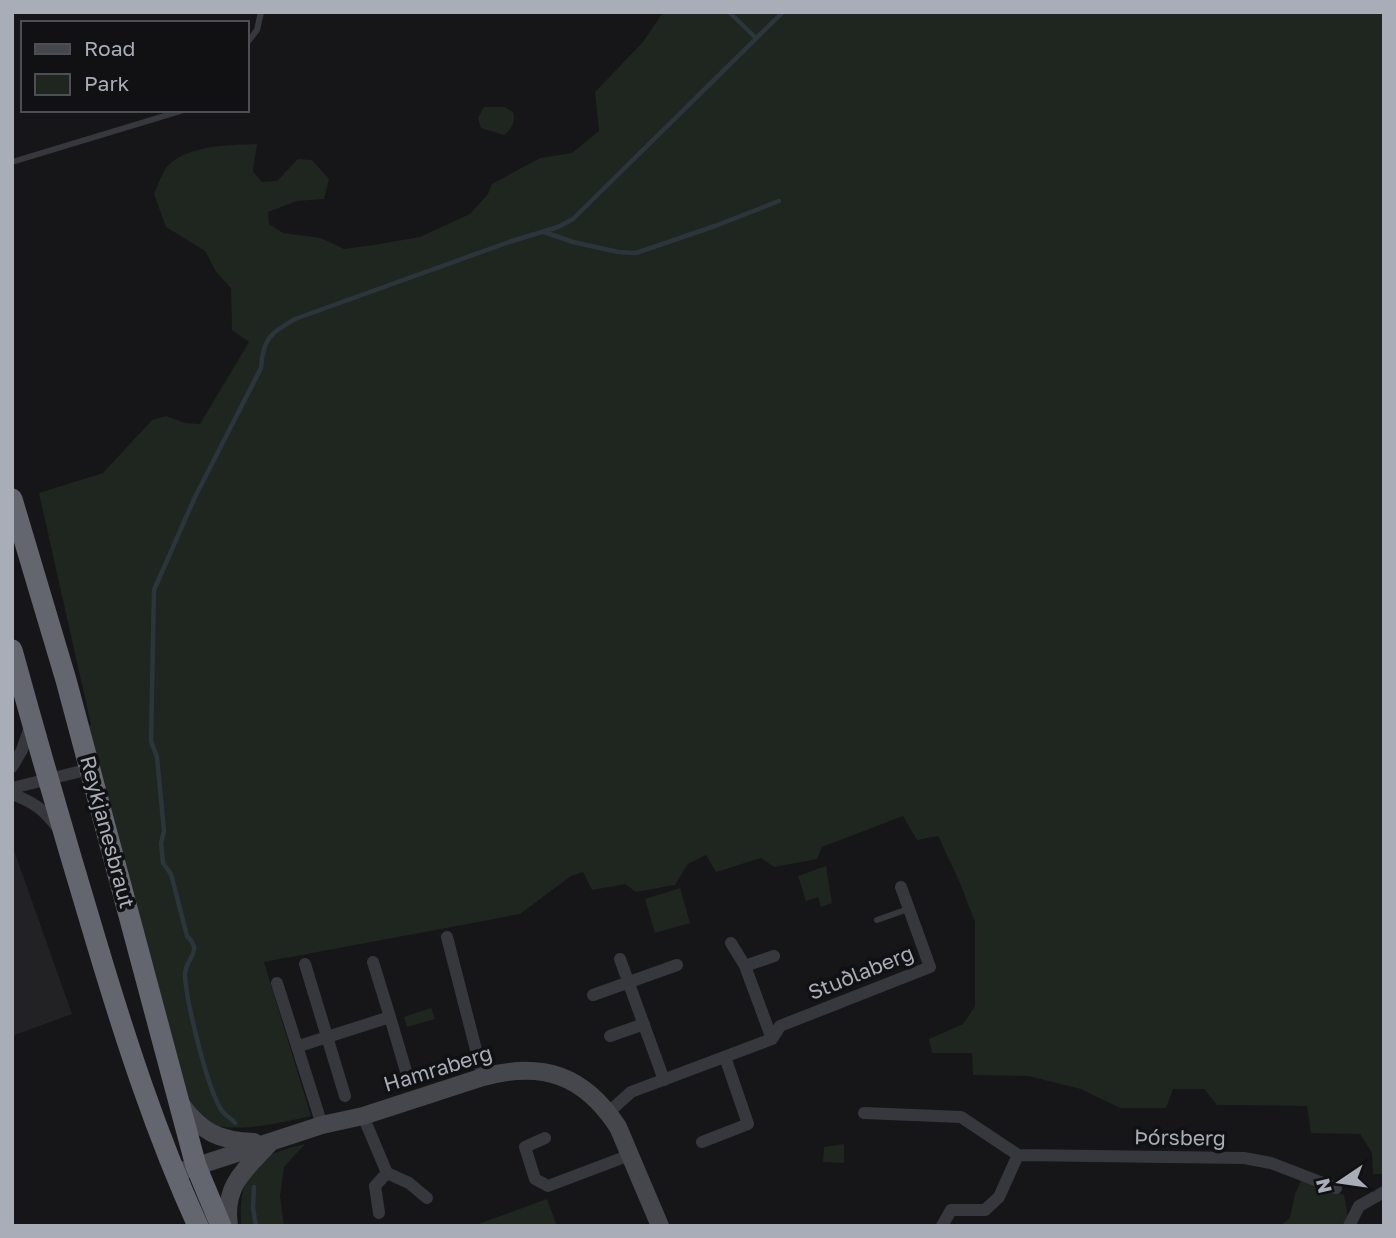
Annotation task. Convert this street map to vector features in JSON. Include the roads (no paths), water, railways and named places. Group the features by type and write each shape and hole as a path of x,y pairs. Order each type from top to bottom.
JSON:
{"highway":[{"name":"Reykjanesbraut","path":"12,499 41,591 196,1166 221,1226"},
{"name":"Reykjanesbraut","path":"12,650 64,836 124,1030 174,1173 198,1226"}],"street":[{"path":"12,767 22,750 32,720"},
{"path":"12,788 89,769"},
{"path":"12,794 33,802 45,811 64,836"},
{"name":"Stuðlaberg","path":"609,1112 631,1092 772,1039 779,1026 930,967 901,887"},
{"path":"447,937 483,1077"},
{"path":"731,943 746,966 772,1039"},
{"path":"746,966 774,956"},
{"path":"620,960 664,1080"},
{"path":"373,962 408,1078"},
{"path":"305,964 345,1096"},
{"path":"593,995 677,965"},
{"path":"277,983 323,1125"},
{"path":"299,1046 390,1017"},
{"path":"610,1036 644,1024"},
{"path":"702,1142 748,1124 725,1057"},
{"name":"Hamraberg","path":"271,1142 323,1125 363,1116 483,1077 533,1069 565,1076 592,1094 609,1112 660,1226"},
{"path":"180,1102 191,1118 211,1133 231,1142 271,1142"},
{"path":"864,1113 961,1116 1018,1155 999,1197 985,1210 951,1210 942,1226"},
{"path":"363,1116 387,1173 409,1183 427,1198"},
{"path":"545,1138 525,1147 535,1179 548,1186 630,1155"},
{"path":"174,1173 271,1142"},
{"path":"229,1226 228,1202 232,1188 239,1175 271,1142"},
{"name":"Þórsberg","path":"1018,1155 1244,1158 1270,1163 1336,1188"},
{"path":"379,1213 375,1186 387,1173"},
{"path":"1349,1226 1359,1206 1384,1192"}],"lane":[{"path":"248,42 257,30 261,12"},
{"path":"12,162 177,112"},
{"path":"877,919 909,909"}],"waterway":[{"path":"729,12 756,38"},
{"path":"235,1123 217,1102 205,1067 186,987 186,969 194,946 187,936 171,874 163,863 161,843 164,831 157,757 151,741 154,590 195,497 261,368 266,343 274,333 295,319 558,227 573,219 783,12"},
{"path":"544,232 573,242 618,252 636,253 779,201"},
{"path":"254,1187 256,1226"}]}
